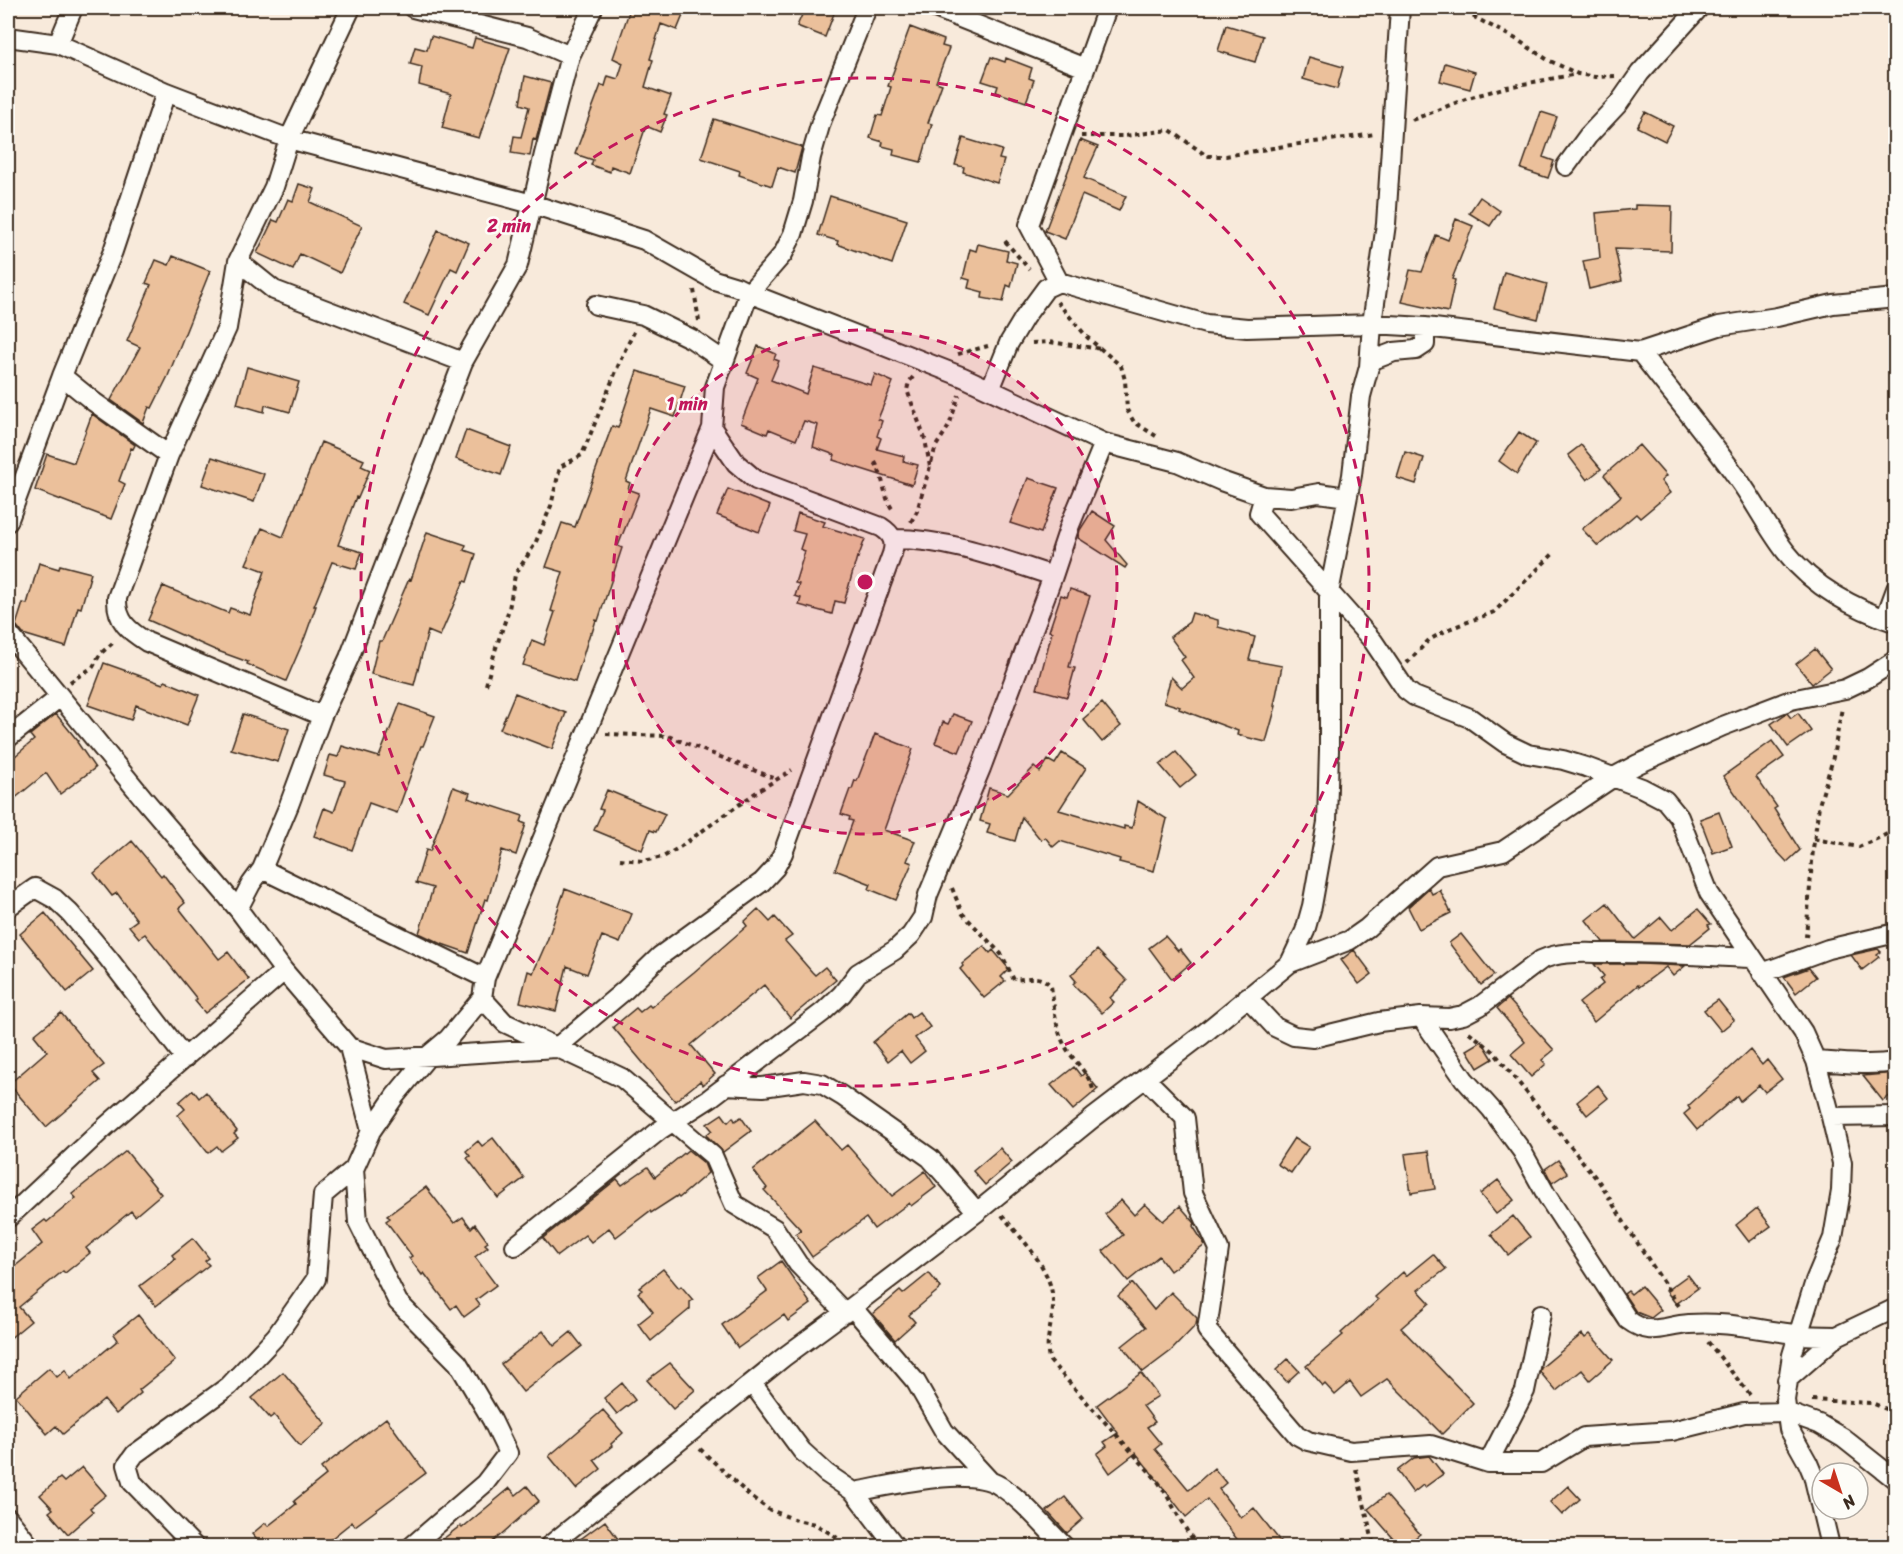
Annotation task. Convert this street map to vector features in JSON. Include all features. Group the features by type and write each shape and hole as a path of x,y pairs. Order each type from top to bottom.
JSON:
{"street":[{"path":"58,44 73,8"},
{"path":"322,716 147,642 131,633 120,619 116,609 117,598 169,455 226,328 238,261 274,187 289,139 351,8"},
{"path":"413,8 526,37 570,56"},
{"path":"238,909 251,884 262,870 289,805 322,716 349,658 463,362 518,265 570,56 593,8"},
{"path":"194,1546 132,1482 127,1465 135,1454 229,1386 276,1336 316,1279 323,1195 354,1169 371,1131 395,1096 482,998 485,978 712,428 715,387 749,293 783,254 793,234 821,122 867,8"},
{"path":"935,8 1085,68"},
{"path":"1052,285 1029,225 1107,8"},
{"path":"1290,963 1305,931 1312,906 1327,822 1329,593 1347,497 1360,396 1369,367 1372,324 1386,224 1400,8"},
{"path":"1566,166 1588,136 1619,103 1640,74 1699,8"},
{"path":"8,37 58,44 166,92 289,139 532,204 644,240 714,280 737,287 963,377 1104,443 1177,462 1264,496 1291,498 1319,493 1347,497"},
{"path":"8,522 62,376 112,251 166,92"},
{"path":"238,261 274,290 463,362"},
{"path":"1052,285 1223,327 1372,324 1425,327 1640,352 1719,326 1777,317 1833,304 1896,298"},
{"path":"990,390 1009,343 1024,318 1052,285"},
{"path":"596,304 643,315 692,339 724,361"},
{"path":"1369,367 1381,356 1416,350 1425,344 1425,327"},
{"path":"1640,352 1738,479 1785,552 1798,566 1826,590 1854,606 1890,621 1896,589"},
{"path":"62,376 94,402 169,455"},
{"path":"349,1047 386,1059 556,1048 625,990 660,956 762,882 775,868 783,853 892,554 894,539 888,531 881,527 756,480 736,463 712,428"},
{"path":"514,1246 672,1120 726,1085 823,1012 842,994 858,973 895,950 911,935 923,917 928,896 981,768 1070,525 1104,443"},
{"path":"1264,496 1259,513 1373,641 1406,690 1414,696 1470,718 1505,743 1528,754 1563,760 1642,788 1665,800 1679,817 1709,893 1803,1032 1816,1061 1842,1163 1841,1191 1833,1238 1815,1281 1798,1335 1787,1380 1786,1406 1789,1429 1813,1475 1830,1546"},
{"path":"894,539 932,541 957,546 1053,576"},
{"path":"8,633 238,909 284,971 349,1047 371,1131"},
{"path":"549,1546 784,1357 983,1206 1290,963 1350,940 1367,928 1437,866 1503,851 1612,778 1638,764 1723,726 1791,700 1845,689 1868,678 1896,660"},
{"path":"8,738 58,695"},
{"path":"262,870 485,978"},
{"path":"8,907 35,888 55,899 70,913 108,958 185,1058"},
{"path":"1247,997 1275,1027 1294,1036 1313,1038 1379,1022 1421,1017 1449,1018 1463,1015 1480,1006 1541,960 1552,955 1644,952 1757,966 1804,957 1896,933"},
{"path":"8,1218 105,1127 284,971"},
{"path":"482,998 505,1023 622,1078 713,1156 734,1204 775,1229 798,1264 848,1310 916,1382 944,1431 989,1480 1017,1499 1064,1546"},
{"path":"1421,1017 1464,1079 1491,1109 1522,1151 1547,1196 1628,1320 1643,1330 1692,1323 1717,1323 1798,1335 1837,1336"},
{"path":"1816,1061 1850,1064 1896,1062"},
{"path":"1145,1078 1185,1118 1193,1193 1219,1249 1207,1329 1297,1435 1308,1441 1351,1450 1431,1445 1488,1463 1541,1463 1584,1437 1672,1431 1744,1413 1786,1406 1843,1438 1896,1480"},
{"path":"726,1085 763,1087 804,1081 822,1084 930,1158 953,1183 983,1206"},
{"path":"1831,1117 1896,1116"},
{"path":"354,1169 358,1222 398,1302 458,1363 492,1420 508,1453 485,1483 412,1546"},
{"path":"1787,1380 1837,1336 1896,1308"},
{"path":"1488,1463 1525,1391 1541,1314"},
{"path":"752,1383 802,1451 826,1473 854,1492 896,1546"},
{"path":"854,1492 947,1477 989,1480"},
{"path":"8,1518 30,1546"}],"path":[{"path":"1457,8 1516,39 1548,60 1578,74 1595,77 1640,74"},
{"path":"1060,136 1124,136 1170,130 1207,156 1226,156 1391,130 1468,98 1507,87 1578,74"},
{"path":"1005,241 1052,285 1088,338 1121,366 1125,380 1127,410 1134,422 1157,437"},
{"path":"486,685 509,609 515,574 535,544 552,506 560,467 582,455 623,354 643,315"},
{"path":"926,362 909,382 907,390 925,439 930,467"},
{"path":"903,520 909,526 917,511 936,446 949,426 963,377"},
{"path":"875,462 883,479 890,507 897,514"},
{"path":"1394,672 1408,663 1429,640 1449,629 1494,612 1553,554"},
{"path":"58,695 93,666 100,654 119,637 126,626"},
{"path":"1804,957 1819,805 1832,762 1845,689"},
{"path":"587,732 618,736 668,736 777,780"},
{"path":"620,859 643,861 663,857 796,767 817,760"},
{"path":"1814,839 1864,846 1896,830"},
{"path":"944,855 954,896 962,913 1002,955 1014,980 1036,977 1045,980 1051,987 1062,1040 1094,1091 1093,1118"},
{"path":"1449,1018 1483,1041 1493,1051 1600,1183 1692,1323 1743,1385 1760,1412"},
{"path":"983,1206 1036,1257 1048,1279 1053,1300 1047,1352 1050,1361 1169,1495 1189,1536 1198,1546"},
{"path":"1786,1406 1872,1403 1896,1413"},
{"path":"688,1436 724,1474 768,1509 796,1520 815,1524 846,1546"},
{"path":"1351,1450 1374,1546"}],"building":[{"path":"621,8 686,8 677,30 661,24 650,59 653,60 645,87 671,96 660,132 646,126 630,173 611,166 610,172 591,165 593,160 575,154 601,85 605,86 608,76 618,79 623,63 613,58 629,12"},
{"path":"805,8 836,8 825,37 797,26"},
{"path":"1226,25 1263,36 1255,62 1218,51"},
{"path":"910,27 944,40 942,46 949,48 936,82 942,84 928,123 932,124 921,162 893,155 894,149 882,146 883,142 870,138 877,115 882,116 891,87 888,86"},
{"path":"431,36 472,48 475,38 510,48 479,138 442,128 451,94 419,85 422,67 410,64 415,47 427,50"},
{"path":"991,57 1005,62 1006,58 1032,68 1029,78 1034,80 1026,102 996,92 998,86 982,81"},
{"path":"1309,57 1343,67 1337,89 1303,79"},
{"path":"1445,63 1475,72 1470,89 1440,81"},
{"path":"525,76 551,83 536,140 533,139 530,156 511,153 514,136 521,137 529,107 520,104"},
{"path":"1541,112 1557,117 1543,157 1554,161 1548,178 1521,169"},
{"path":"1645,112 1673,126 1665,141 1637,127"},
{"path":"714,119 802,147 795,173 778,167 772,186 739,175 740,171 701,158"},
{"path":"963,138 1002,150 999,159 1004,160 997,183 963,172 964,167 955,165"},
{"path":"1080,140 1098,147 1084,178 1126,196 1119,211 1082,195 1065,239 1045,231"},
{"path":"299,184 315,189 310,202 362,226 340,273 300,254 293,270 257,253 273,220 278,222 288,199 293,201"},
{"path":"830,196 907,220 892,264 818,235"},
{"path":"1480,197 1500,211 1490,226 1469,213"},
{"path":"1635,205 1672,206 1671,251 1615,249 1622,281 1589,289 1583,261 1600,258 1596,213 1635,209"},
{"path":"1456,219 1473,226 1452,279 1455,280 1448,312 1402,302 1410,270 1422,272 1436,235 1448,240"},
{"path":"438,230 469,243 457,271 451,268 429,315 404,304"},
{"path":"978,244 1008,251 1006,260 1017,263 1011,287 1007,285 1003,302 982,298 983,292 968,288 970,280 963,278 970,249 976,251"},
{"path":"173,256 210,271 168,376 152,408 149,407 143,423 111,400 140,347 127,341 151,285 146,283 156,260 169,265"},
{"path":"1504,272 1547,284 1538,319 1494,308"},
{"path":"758,346 776,354 774,359 779,361 771,380 806,394 814,368 871,385 875,374 893,382 878,419 882,421 877,436 881,438 877,449 904,456 903,461 918,465 912,485 833,460 835,455 813,447 818,425 804,421 796,440 769,429 767,434 741,423 758,378 747,373"},
{"path":"247,367 299,382 290,412 265,405 264,412 237,404"},
{"path":"637,371 685,386 675,417 651,409 626,481 630,483 628,489 639,493 618,546 622,548 598,621 596,620 592,633 590,633 575,682 523,665 532,640 544,645 555,612 551,611 563,572 546,567 562,523 575,527 612,426 618,428"},
{"path":"92,414 135,445 133,449 131,448 119,481 125,484 111,519 35,490 47,454 74,463"},
{"path":"466,430 511,447 501,475 456,459"},
{"path":"1519,432 1536,443 1517,474 1499,461"},
{"path":"321,442 364,460 361,466 370,470 358,498 356,497 338,545 362,552 356,569 332,562 314,606 316,606 305,637 286,681 247,664 248,662 148,620 163,586 228,613 230,608 250,615 265,571 246,564 262,528 283,537"},
{"path":"1581,445 1601,469 1587,480 1568,455"},
{"path":"1639,445 1666,476 1661,481 1670,493 1640,518 1636,514 1598,546 1582,529 1621,496 1604,475"},
{"path":"1405,452 1424,458 1416,484 1397,478"},
{"path":"212,457 264,474 254,502 202,485"},
{"path":"1028,478 1058,488 1041,533 1010,523"},
{"path":"728,489 770,506 759,532 717,515"},
{"path":"1092,511 1115,526 1106,540 1127,565 1125,568 1078,538 1080,530"},
{"path":"798,513 825,522 823,526 865,539 857,557 844,603 835,601 832,614 799,605 801,598 795,596 799,584 795,583 805,551 800,549 805,534 793,531"},
{"path":"427,532 466,545 464,550 476,554 467,582 464,581 440,636 428,631 414,685 371,674 379,641 382,641 409,579 411,580"},
{"path":"39,563 59,569 60,565 91,573 66,647 23,634 16,625 23,603 27,604"},
{"path":"1070,589 1090,596 1069,667 1075,668 1067,697 1037,689 1052,632 1049,631 1061,595 1067,597"},
{"path":"1192,613 1218,620 1218,627 1255,637 1249,660 1282,666 1274,706 1276,706 1266,742 1237,735 1238,731 1164,702 1171,677 1182,688 1194,678 1181,660 1185,657 1170,637 1189,622"},
{"path":"1815,649 1831,669 1812,684 1796,664"},
{"path":"104,663 163,684 165,681 199,695 187,725 136,705 131,720 88,705"},
{"path":"515,693 566,713 552,749 500,729"},
{"path":"1102,703 1121,726 1102,742 1083,719"},
{"path":"400,704 435,716 423,746 421,746 397,813 369,803 352,850 314,836 324,808 334,812 345,781 324,775 330,755 338,757 342,746 379,757"},
{"path":"1787,713 1791,718 1798,713 1811,731 1788,747 1771,724"},
{"path":"56,714 78,741 95,768 60,794 46,773 8,804 8,762 34,740 30,735"},
{"path":"243,714 289,729 278,762 231,749"},
{"path":"953,714 972,721 959,752 935,743 943,722 948,724"},
{"path":"875,734 913,749 884,830 915,841 907,861 912,863 896,900 869,889 871,884 835,870 853,821 849,820 850,817 841,814 850,789 855,780 857,781"},
{"path":"1772,741 1784,757 1756,777 1777,807 1774,809 1800,850 1787,862 1771,845 1723,776"},
{"path":"1176,752 1196,775 1180,788 1160,765"},
{"path":"1062,753 1086,768 1059,810 1124,829 1124,826 1132,828 1138,801 1167,819 1154,871 1119,862 1120,859 1060,841 1053,847 1045,837 1041,840 1022,817 1015,841 987,833 990,824 980,821 989,788 1008,794 1034,767 1040,772 1048,760 1055,764"},
{"path":"453,787 470,793 468,798 523,816 521,822 526,824 516,855 502,850 488,900 485,899 468,953 419,933 433,888 416,883 426,850 430,851"},
{"path":"607,790 665,814 656,832 650,830 642,850 594,830 603,810 599,809"},
{"path":"1719,812 1732,846 1713,853 1700,819"},
{"path":"132,841 161,876 163,874 185,903 179,908 219,959 228,952 249,979 205,1013 195,1001 197,999 145,934 139,938 129,926 137,920 117,893 112,896 94,873"},
{"path":"1429,888 1432,894 1440,890 1451,913 1419,929 1408,907"},
{"path":"565,889 632,914 620,943 602,936 587,974 567,966 556,1011 520,1002 528,971 533,973"},
{"path":"1607,903 1635,939 1661,917 1672,930 1698,909 1711,924 1708,925 1710,928 1690,944 1603,942 1586,920"},
{"path":"758,909 770,922 775,917 792,936 785,941 815,975 825,967 836,980 790,1018 764,985 691,1045 715,1074 703,1085 700,1081 675,1101 613,1027 636,1008 640,1012 649,1005 651,1007 747,926 744,922"},
{"path":"45,913 93,971 67,992 20,934"},
{"path":"1461,934 1494,975 1481,985 1449,943"},
{"path":"1165,936 1191,963 1172,979 1149,948"},
{"path":"984,946 990,953 993,950 1009,969 1001,977 1005,981 984,998 960,969 962,964"},
{"path":"1878,949 1881,952 1877,955 1879,957 1862,970 1851,955"},
{"path":"1097,950 1127,981 1110,998 1114,1002 1102,1013 1073,984 1076,981 1071,975"},
{"path":"1354,950 1372,974 1359,984 1341,960"},
{"path":"1594,964 1685,966 1673,976 1666,967 1639,987 1638,985 1594,1022 1579,1003 1603,984 1600,980 1604,976"},
{"path":"1809,968 1816,977 1796,993 1784,977"},
{"path":"1508,999 1554,1050 1542,1060 1546,1064 1531,1077 1511,1054 1525,1042 1497,1008"},
{"path":"1718,1000 1734,1020 1721,1031 1704,1010"},
{"path":"919,1012 930,1027 915,1038 925,1051 910,1063 901,1051 888,1061 873,1042 908,1013 911,1018"},
{"path":"61,1013 104,1065 93,1073 100,1081 46,1127 9,1084 47,1051 34,1035"},
{"path":"1482,1041 1493,1059 1478,1068 1467,1050"},
{"path":"1750,1050 1762,1065 1767,1060 1782,1079 1765,1092 1759,1085 1740,1101 1737,1096 1697,1130 1684,1114 1690,1109 1688,1106"},
{"path":"1074,1067 1081,1076 1085,1073 1098,1089 1073,1110 1051,1085"},
{"path":"1895,1073 1896,1091 1883,1101 1863,1076"},
{"path":"1598,1085 1608,1098 1587,1115 1577,1102"},
{"path":"193,1090 199,1098 206,1092 237,1131 234,1134 238,1138 221,1151 217,1146 208,1153 178,1115 185,1109 179,1102"},
{"path":"722,1114 728,1122 733,1117 735,1121 741,1117 751,1131 723,1152 706,1135 712,1130 707,1124"},
{"path":"815,1121 841,1150 847,1145 892,1196 925,1171 936,1187 911,1206 909,1203 874,1229 866,1218 812,1257 796,1234 801,1230 764,1190 767,1188 753,1170"},
{"path":"493,1138 524,1178 498,1198 467,1158 470,1156 466,1151 478,1141 482,1146"},
{"path":"1294,1138 1309,1147 1291,1173 1277,1164"},
{"path":"1000,1148 1012,1162 985,1185 973,1171"},
{"path":"688,1150 704,1163 708,1173 679,1198 677,1196 651,1213 650,1211 616,1237 609,1228 591,1242 585,1235 557,1256 543,1238 617,1179 622,1185 648,1167 655,1177"},
{"path":"126,1151 161,1194 135,1216 131,1211 86,1248 90,1253 65,1273 63,1271 19,1307 31,1321 8,1340 8,1272 42,1244 32,1230 45,1220 47,1222 76,1198 72,1194"},
{"path":"1429,1151 1435,1189 1411,1193 1405,1154"},
{"path":"1558,1160 1567,1173 1552,1183 1545,1169"},
{"path":"1498,1180 1514,1200 1496,1214 1480,1194"},
{"path":"426,1187 454,1223 463,1217 471,1228 475,1224 488,1242 485,1244 488,1247 475,1257 496,1285 476,1300 480,1305 464,1317 456,1305 451,1309 424,1273 422,1275 409,1258 412,1256 386,1221 390,1218 387,1216"},
{"path":"1121,1200 1134,1215 1145,1204 1163,1221 1180,1206 1194,1222 1193,1226 1205,1245 1170,1271 1159,1256 1128,1281 1103,1251 1123,1235 1105,1214"},
{"path":"1757,1208 1771,1226 1749,1242 1736,1225"},
{"path":"1513,1216 1530,1237 1508,1255 1491,1234"},
{"path":"193,1238 209,1258 205,1261 209,1265 156,1306 140,1286 175,1259 172,1255"},
{"path":"1433,1254 1446,1269 1418,1290 1430,1303 1401,1328 1473,1403 1442,1434 1387,1379 1361,1397 1350,1382 1335,1395 1325,1384 1323,1386 1306,1366 1343,1335 1341,1333 1378,1300 1375,1297 1403,1272 1406,1276"},
{"path":"781,1261 811,1304 788,1321 784,1315 738,1348 722,1325 767,1291 758,1278"},
{"path":"663,1269 693,1300 690,1302 690,1309 651,1341 638,1324 653,1312 638,1293 642,1290 639,1288"},
{"path":"929,1273 941,1288 909,1315 915,1322 895,1340 873,1314 900,1291 903,1294"},
{"path":"1688,1275 1698,1288 1676,1304 1666,1291"},
{"path":"1132,1283 1154,1310 1171,1292 1197,1318 1196,1325 1171,1351 1143,1372 1122,1346 1146,1327 1118,1296"},
{"path":"1641,1286 1661,1310 1651,1318 1636,1312 1624,1294 1628,1291 1631,1294"},
{"path":"138,1315 175,1361 139,1390 141,1393 116,1414 104,1400 63,1434 56,1426 47,1434 16,1396 49,1368 57,1377 65,1370 71,1379 118,1340 114,1334"},
{"path":"543,1331 554,1346 571,1332 582,1346 523,1392 501,1364"},
{"path":"1582,1334 1585,1338 1590,1334 1613,1360 1590,1380 1582,1370 1556,1391 1540,1372 1541,1368"},
{"path":"1288,1359 1299,1371 1287,1382 1276,1370"},
{"path":"670,1363 695,1390 673,1409 647,1380"},
{"path":"283,1372 326,1424 300,1446 274,1415 270,1418 252,1398"},
{"path":"1141,1373 1158,1396 1143,1406 1155,1422 1147,1427 1161,1444 1155,1449 1189,1490 1214,1468 1226,1483 1219,1489 1241,1518 1254,1508 1284,1546 1242,1546 1207,1499 1186,1517 1136,1453 1110,1473 1097,1454 1107,1446 1104,1442 1118,1433 1097,1405"},
{"path":"622,1383 635,1400 617,1414 604,1398"},
{"path":"603,1410 623,1433 611,1444 612,1446 594,1460 601,1469 576,1489 549,1456"},
{"path":"386,1418 426,1473 355,1526 352,1522 322,1546 262,1546 252,1534 265,1523 268,1526 296,1504 294,1501 326,1475 321,1468"},
{"path":"1429,1456 1443,1474 1413,1493 1397,1471 1414,1458"},
{"path":"82,1467 106,1495 90,1508 93,1512 68,1534 49,1512 53,1509 40,1495 60,1478 64,1482"},
{"path":"527,1486 539,1501 488,1546 434,1546 460,1526 462,1528 510,1488 516,1495"},
{"path":"1568,1486 1580,1499 1562,1515 1550,1502"},
{"path":"1386,1495 1420,1534 1405,1546 1400,1546 1368,1509"},
{"path":"1065,1497 1083,1519 1067,1533 1047,1511"},
{"path":"605,1521 623,1546 571,1546"}]}
